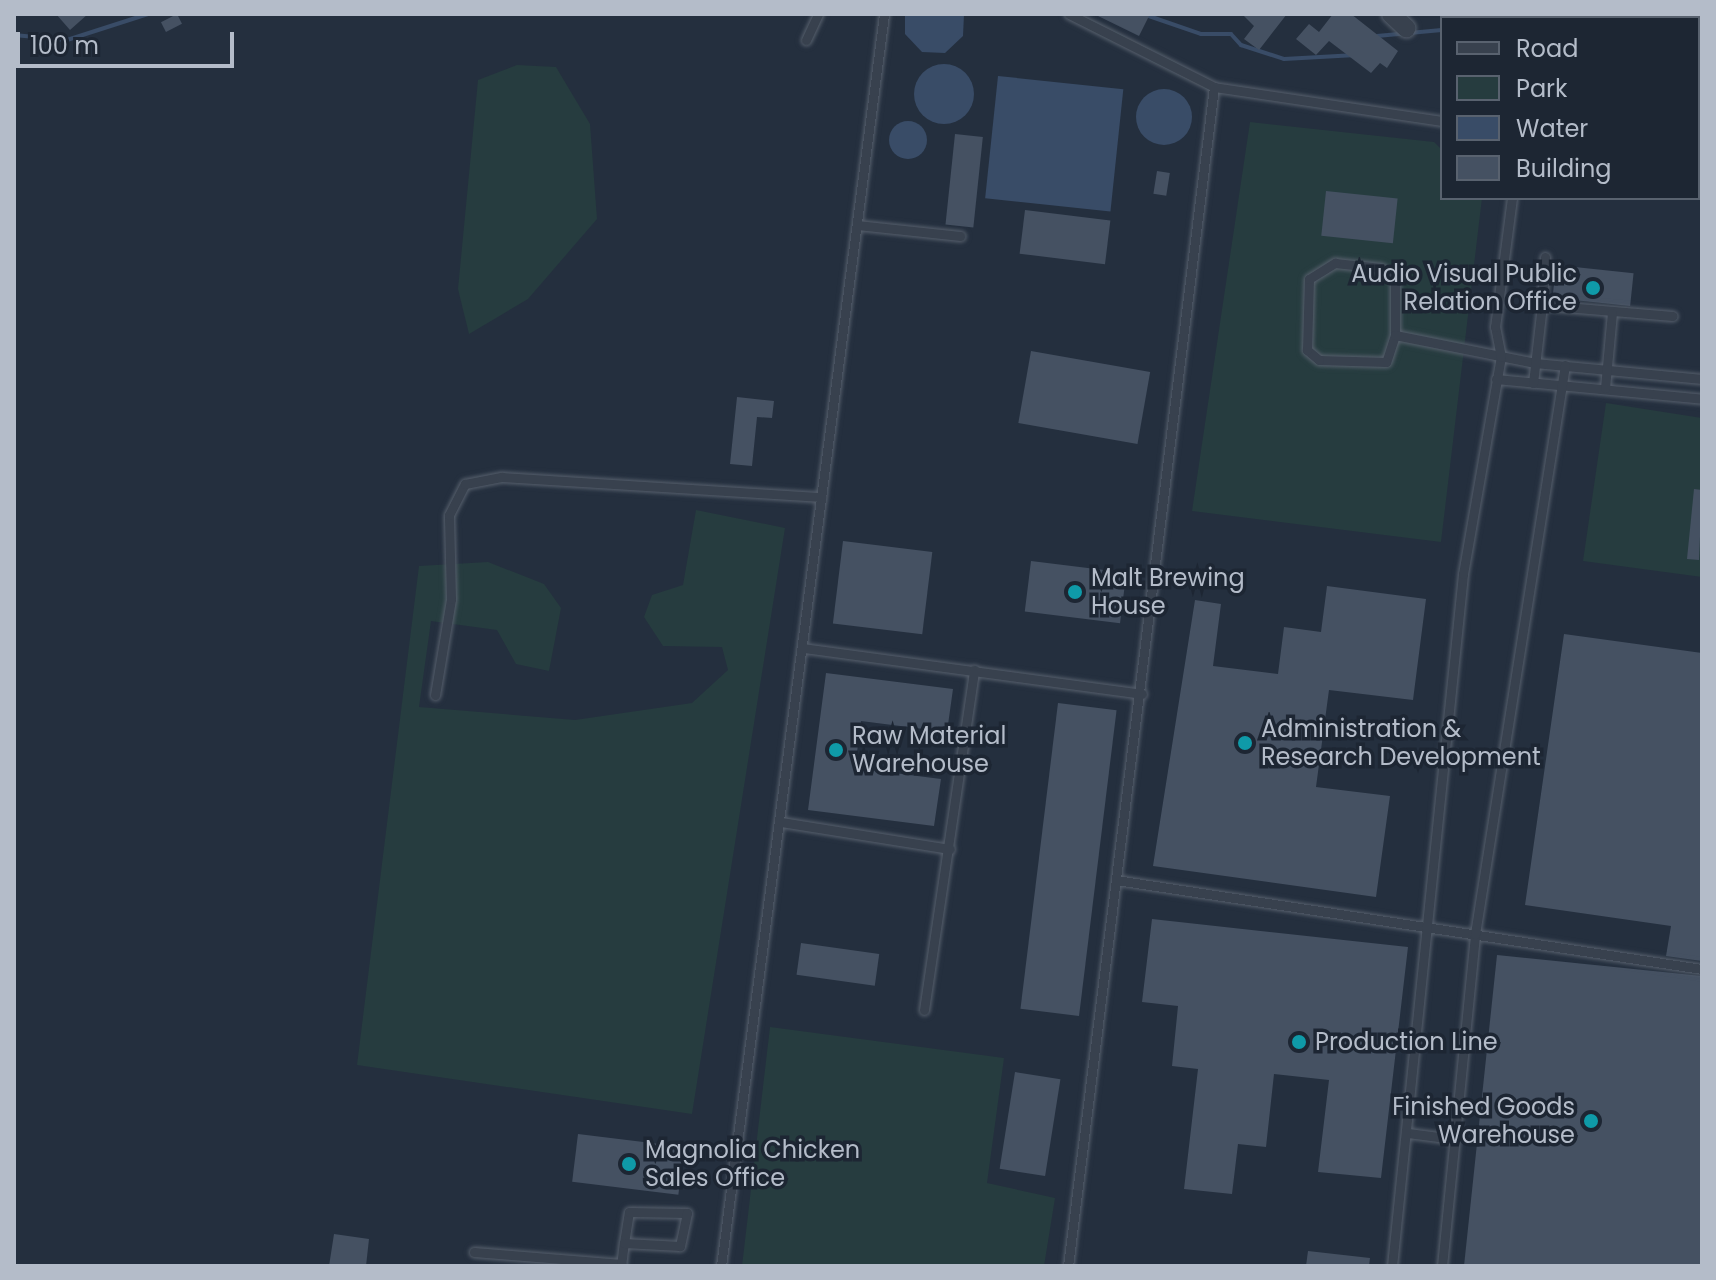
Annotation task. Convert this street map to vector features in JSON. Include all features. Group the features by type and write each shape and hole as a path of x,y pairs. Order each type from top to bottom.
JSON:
{"street":[{"path":"1391,14 1406,28"}],"lane":[{"path":"806,40 818,14"},
{"path":"721,1266 884,14"},
{"path":"1069,14 1214,87 1440,121"},
{"path":"1068,1266 1142,694 1214,87"},
{"path":"1392,1266 1463,574 1501,357 1495,327 1512,200"},
{"path":"857,225 960,236"},
{"path":"1533,383 1545,257"},
{"path":"1335,263 1389,272 1395,335 1386,362 1374,365 1312,355 1304,326 1315,270 1335,263"},
{"path":"1542,305 1673,316"},
{"path":"1605,388 1612,313"},
{"path":"1395,335 1535,363 1702,379"},
{"path":"1442,1266 1475,934 1565,365"},
{"path":"1496,379 1702,399"},
{"path":"435,695 451,599 449,515 465,484 502,477 821,497"},
{"path":"803,648 1142,694"},
{"path":"924,1010 974,670"},
{"path":"781,822 950,849"},
{"path":"1116,880 1702,969"},
{"path":"1408,1133 1454,1139"},
{"path":"474,1252 622,1265 624,1243 632,1210 687,1213 680,1246 624,1243"}],"green space":[{"path":"517,65 556,67 590,124 597,219 528,299 469,334 458,289 478,80"},
{"path":"1250,122 1434,142 1440,148 1440,200 1482,200 1441,542 1192,511"},
{"path":"1606,403 1702,418 1702,577 1583,561"},
{"path":"696,510 785,528 692,1114 357,1065 419,566 488,562 544,584 561,608 549,671 516,664 497,630 431,621 419,707 575,720 692,703 728,670 722,647 663,646 644,617 652,595 683,585"},
{"path":"770,1027 1004,1058 987,1183 1055,1198 1044,1266 742,1266"}],"water":[{"path":"905,14 964,14 963,36 945,53 922,52 905,34"},
{"path":"944,64 955,66 965,73 972,83 972,105 965,115 955,122 944,124 933,122 923,115 916,105 914,94 916,83 923,73 933,66"},
{"path":"998,76 1123,89 1110,211 985,198"},
{"path":"1164,89 1184,97 1192,117 1184,137 1164,145 1144,137 1136,117 1144,97"},
{"path":"908,121 921,127 927,140 921,153 908,159 895,153 889,140 895,127"}],"building":[{"path":"56,14 88,14 70,30"},
{"path":"177,14 182,24 166,32 161,22"},
{"path":"1094,14 1150,14 1139,36"},
{"path":"1242,14 1287,14 1259,50 1244,39 1254,26"},
{"path":"1333,14 1351,14 1398,51 1387,68 1380,63 1371,73 1329,41 1316,55 1296,39 1309,24 1319,32"},
{"path":"955,134 983,137 973,227 945,225"},
{"path":"1157,171 1170,173 1166,196 1153,194"},
{"path":"1326,191 1398,199 1393,243 1321,236"},
{"path":"1025,210 1110,220 1105,264 1020,254"},
{"name":"Audio Visual Public Relation Office","path":"1556,265 1634,273 1630,306 1553,298"},
{"path":"1031,351 1150,372 1137,444 1018,423"},
{"path":"737,397 774,401 772,418 757,417 752,466 730,464"},
{"path":"1694,489 1702,490 1699,560 1687,559"},
{"path":"843,541 932,552 922,634 833,623"},
{"name":"Malt Brewing House","path":"1031,561 1126,573 1120,623 1025,612"},
{"name":"Administration & Research Development","path":"1327,586 1426,599 1413,700 1329,690 1316,787 1390,796 1376,897 1153,866 1195,600 1221,604 1213,666 1278,674 1284,627 1321,632"},
{"path":"1564,634 1702,653 1702,961 1666,956 1671,926 1525,905"},
{"name":"Raw Material Warehouse","path":"826,673 953,689 947,732 861,721 855,768 941,779 934,826 808,810"},
{"path":"1058,703 1117,710 1079,1016 1020,1009"},
{"name":"Production Line","path":"1152,919 1408,947 1381,1178 1318,1172 1329,1080 1274,1074 1266,1147 1238,1144 1232,1194 1184,1189 1198,1069 1172,1066 1178,1006 1142,1002"},
{"path":"801,943 879,954 875,986 797,975"},
{"name":"Finished Goods Warehouse","path":"1497,955 1702,976 1702,1266 1464,1266"},
{"path":"1015,1072 1060,1079 1045,1176 1000,1169"},
{"name":"Magnolia Chicken Sales Office","path":"578,1134 684,1147 678,1195 572,1182"},
{"path":"334,1234 369,1239 366,1266 329,1266"},
{"path":"1308,1251 1370,1258 1369,1266 1306,1266"}],"waterway":[{"path":"14,35 67,40 148,14"},
{"path":"1143,14 1201,34 1231,34 1241,45 1284,59 1356,55"},
{"path":"1466,16 1472,14"},
{"path":"1503,14 1559,14"},
{"path":"1654,14 1662,16"},
{"path":"1377,36 1440,30"}],"place":[{"name":"Audio Visual Public Relation Office","path":"1593,288"},
{"name":"Malt Brewing House","path":"1075,592"},
{"name":"Administration & Research Development","path":"1245,743"},
{"name":"Raw Material Warehouse","path":"836,750"},
{"name":"Production Line","path":"1299,1042"},
{"name":"Finished Goods Warehouse","path":"1591,1121"},
{"name":"Magnolia Chicken Sales Office","path":"629,1164"}]}
